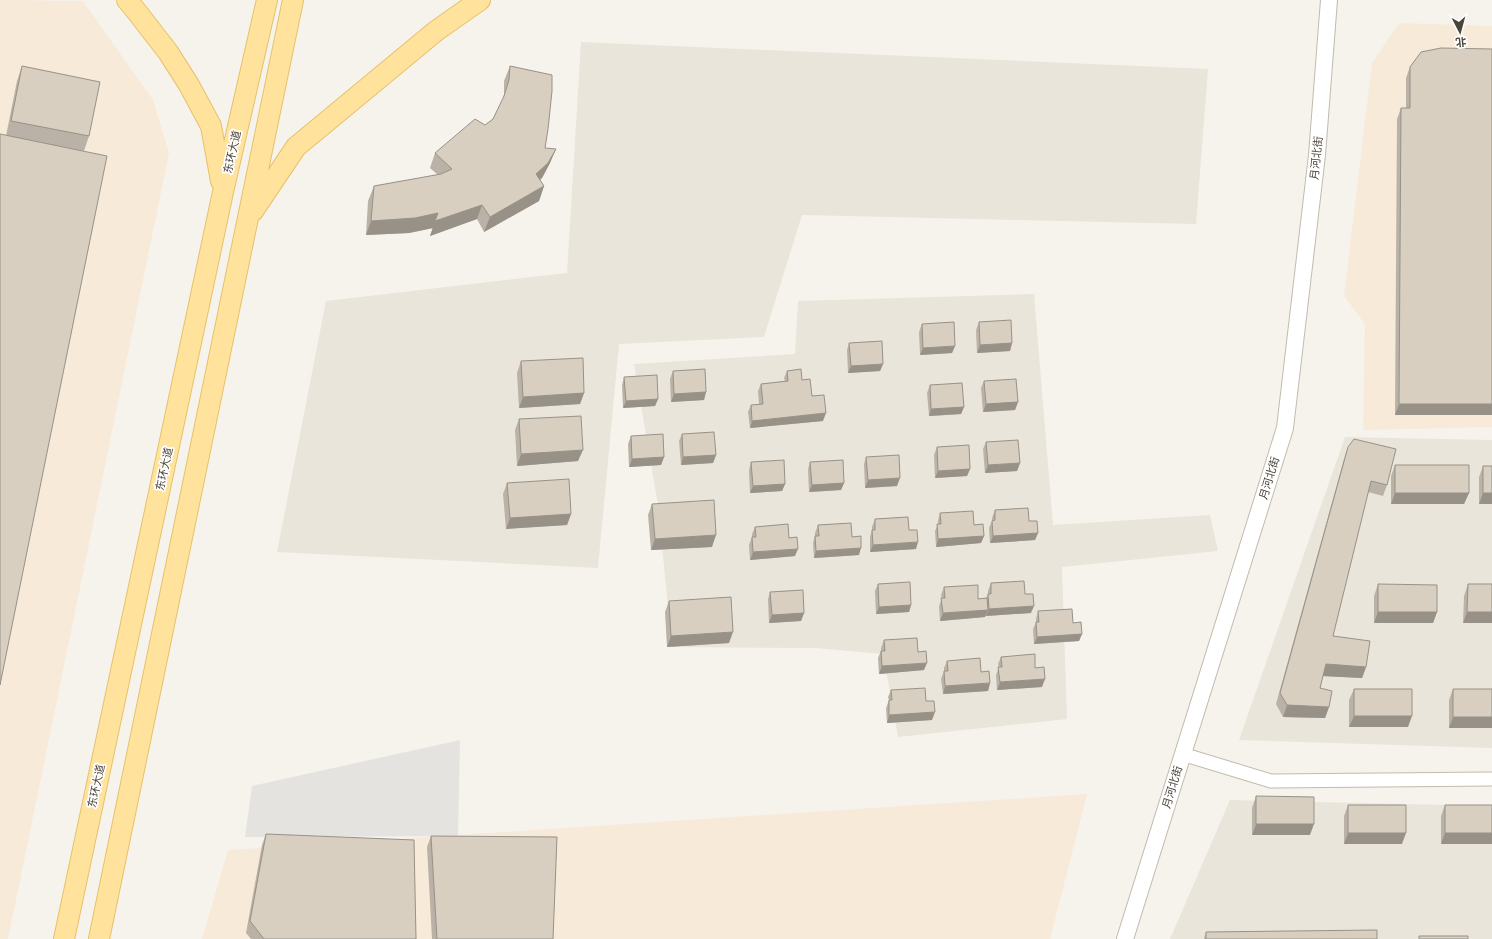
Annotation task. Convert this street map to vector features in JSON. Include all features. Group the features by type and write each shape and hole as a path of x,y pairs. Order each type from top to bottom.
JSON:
{"main road":[{"path":"127,0 138,12 168,52 189,85 211,126 218,156 223,192"},
{"name":"东环大道","path":"64,939 223,192 267,0"},
{"path":"99,939 293,0"},
{"path":"247,219 296,147 436,32 480,0"}],"street":[{"name":"月河北街","path":"1125,939 1285,428 1318,155 1329,0"},
{"path":"1182,754 1271,781 1492,779"}],"shaded area":[{"path":"0,0 83,1 153,100 169,153 8,939 0,939"},
{"path":"1399,23 1492,26 1492,427 1363,430 1365,324 1344,296 1372,63"},
{"path":"581,42 1208,69 1196,224 802,215 764,337 619,344 598,568 277,552 326,301 567,273"},
{"path":"1034,294 1053,525 1210,515 1218,551 1062,567 1067,719 898,737 883,654 815,648 672,647 658,505 634,364 795,354 798,301"},
{"path":"1345,437 1492,440 1492,748 1239,740"},
{"path":"460,740 458,836 245,837 252,786"},
{"path":"1087,794 1050,939 202,939 228,850"},
{"path":"1230,800 1492,806 1492,939 1170,939"}],"building":[{"path":"1441,48 1492,49 1492,404 1399,404 1401,108 1410,108 1410,67 1421,52"},
{"path":"22,66 100,82 89,136 11,121"},
{"path":"510,66 552,75 552,91 545,148 556,149 548,163 536,174 544,186 490,217 482,205 435,221 438,213 415,218 371,221 374,186 441,174 452,169 435,153 475,119 485,125 493,119 504,96 509,80"},
{"path":"0,134 107,156 0,685"},
{"path":"1011,320 1012,343 980,345 979,322"},
{"path":"954,322 955,346 923,348 922,324"},
{"path":"882,341 883,364 851,366 849,343"},
{"path":"583,358 584,393 523,397 521,361"},
{"path":"705,369 706,392 674,394 673,371"},
{"path":"801,369 802,380 810,379 812,396 824,395 826,413 752,421 751,405 763,404 761,384 788,381 787,371"},
{"path":"657,375 658,399 626,401 624,377"},
{"path":"1016,379 1018,402 986,404 984,381"},
{"path":"962,383 964,407 931,409 930,385"},
{"path":"581,416 583,450 521,454 519,419"},
{"path":"714,432 716,455 683,457 682,434"},
{"path":"663,434 664,457 632,459 631,436"},
{"path":"1354,439 1396,449 1387,485 1371,481 1333,636 1370,641 1366,667 1326,664 1320,688 1332,691 1329,707 1287,705 1280,693 1348,447"},
{"path":"1018,440 1020,463 988,465 986,442"},
{"path":"969,445 970,469 938,471 937,447"},
{"path":"899,455 900,478 868,480 866,457"},
{"path":"784,460 785,484 753,486 751,462"},
{"path":"843,460 844,483 812,485 810,462"},
{"path":"1395,465 1469,465 1469,493 1395,493"},
{"path":"1483,466 1492,466 1492,493 1483,493"},
{"path":"569,479 571,514 510,518 507,483"},
{"path":"714,500 716,535 655,539 652,504"},
{"path":"1028,508 1029,521 1037,521 1038,533 993,536 992,521 995,520 995,510"},
{"path":"973,511 974,525 983,524 984,536 938,539 937,524 941,524 940,513"},
{"path":"908,517 909,530 917,530 918,542 873,545 872,530 875,530 875,519"},
{"path":"851,523 852,537 861,536 861,548 816,551 815,536 819,536 818,525"},
{"path":"788,524 789,538 797,537 798,549 753,552 752,537 756,537 755,527"},
{"path":"1024,581 1025,594 1033,594 1034,606 989,609 988,594 991,594 991,583"},
{"path":"910,582 911,605 879,607 878,584"},
{"path":"1378,584 1437,585 1437,612 1378,612"},
{"path":"1468,584 1492,584 1492,612 1467,612"},
{"path":"978,585 978,599 987,598 988,610 943,613 941,598 945,598 944,587"},
{"path":"803,590 804,613 772,615 770,592"},
{"path":"731,597 733,632 671,636 669,601"},
{"path":"1072,609 1073,623 1081,622 1082,634 1037,637 1036,622 1039,622 1038,611"},
{"path":"917,638 918,652 926,651 927,663 882,666 881,651 885,651 884,640"},
{"path":"1035,654 1035,668 1044,667 1045,679 1000,682 998,667 1002,667 1001,657"},
{"path":"980,658 981,672 989,671 990,683 945,686 944,671 948,671 947,661"},
{"path":"925,688 926,701 934,701 935,712 889,715 889,700 892,700 891,690"},
{"path":"1354,689 1412,689 1412,716 1354,716"},
{"path":"1453,689 1492,689 1492,717 1453,717"},
{"path":"1256,796 1314,797 1314,824 1256,824"},
{"path":"1348,805 1406,805 1406,833 1348,833"},
{"path":"1445,805 1492,805 1492,833 1445,833"},
{"path":"266,834 414,840 416,939 264,939 250,921"},
{"path":"431,836 557,837 553,939 437,939"},
{"path":"1377,930 1377,939 1206,939 1206,932"},
{"path":"1419,936 1468,936 1468,939 1419,939"}]}
